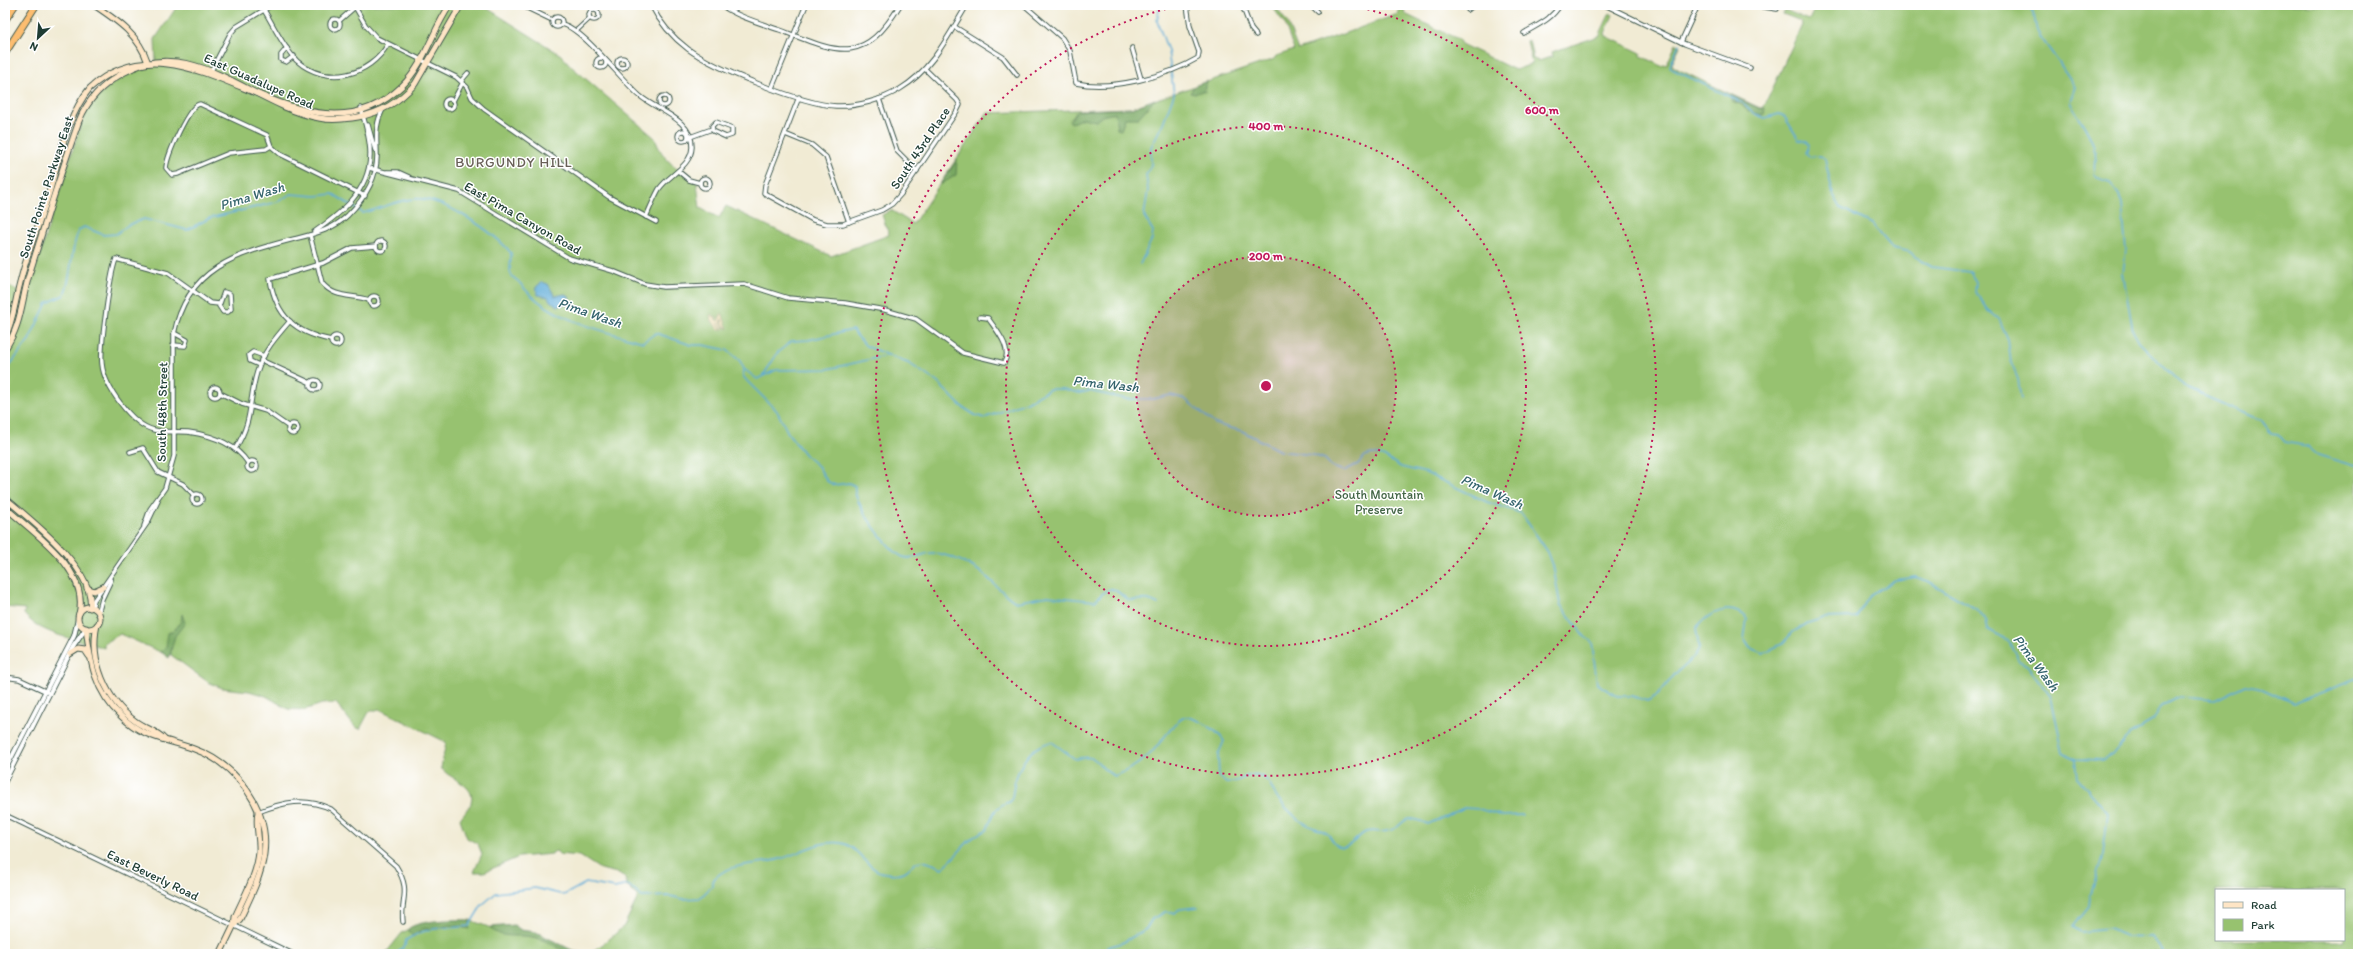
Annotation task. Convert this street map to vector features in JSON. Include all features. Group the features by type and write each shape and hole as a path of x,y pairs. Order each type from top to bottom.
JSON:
{"highway":[{"path":"5,20 15,5"},
{"path":"5,53 36,5"}],"main road":[{"path":"94,5 125,27 139,42 148,63"},
{"path":"364,108 379,102 401,87 421,60 437,26 450,5"},
{"path":"366,115 384,109 408,92 429,64 445,30 461,5"},
{"path":"137,56 152,54"},
{"name":"East Guadalupe Road","path":"208,60 222,67"},
{"name":"South Pointe Parkway East","path":"5,336 14,312 19,285 28,254 72,120 79,104 104,74 126,61"},
{"name":"East Guadalupe Road","path":"148,63 176,61 211,71 303,114 332,120 366,115"},
{"name":"South Pointe Parkway East","path":"5,349 14,336 22,314 26,287 35,256 76,128 86,106 108,82 126,71 148,63"},
{"name":"East Guadalupe Road","path":"290,99 322,110 339,112 364,108"},
{"path":"28,254 35,256"},
{"path":"6,499 70,557 87,588 91,608 98,614 95,639 97,662 106,687 128,715 164,739"},
{"path":"5,507 52,548 67,565 80,593 78,616 80,624 86,628 92,628 97,625"},
{"path":"87,588 94,591 103,587"},
{"path":"78,616 84,609 91,608"},
{"path":"86,628 90,656 96,680 116,712 144,733 155,739 164,739 196,749 226,767 244,786 262,817 265,834 262,867 240,919 234,925 220,954"},
{"path":"70,654 78,648 85,650 90,656"}],"street":[{"path":"211,71 230,34 236,27 272,5"},
{"path":"522,5 552,20"},
{"path":"651,5 662,24 689,49 737,75 799,97 823,104 838,106 854,105 879,99 899,90 925,69 954,27 967,5"},
{"path":"721,5 823,47 846,49 861,47 874,40 900,5"},
{"path":"772,88 795,36 806,5"},
{"path":"1024,5 1062,38 1070,51 1076,83 1084,85 1120,84 1174,69 1198,58 1199,52 1190,26 1187,5"},
{"path":"1242,5 1251,29 1256,35"},
{"path":"1311,5 1318,12"},
{"path":"1468,10 1474,5"},
{"path":"1524,33 1545,22 1552,16 1560,5"},
{"path":"1605,5 1681,42 1750,68"},
{"path":"1681,42 1698,5"},
{"path":"1752,5 1777,9"},
{"path":"339,21 354,6 371,32 388,44 462,81 472,98 484,109 609,196 656,222"},
{"path":"264,10 287,48 294,56 317,72 330,75 346,75 371,65 381,56 388,44"},
{"path":"552,20 558,17 561,24 576,31 640,96 658,109 682,123 689,135 692,146 690,157 659,189 646,217"},
{"path":"576,31 590,18"},
{"path":"552,20 552,25 556,27 561,24"},
{"path":"954,27 1002,57 1017,75"},
{"path":"287,48 281,55 281,60 286,62 294,56"},
{"path":"1132,48 1141,78"},
{"path":"614,71 618,66"},
{"name":"South 43rd Place","path":"785,134 765,185 764,194 817,221 827,224 849,222 892,204 917,171 960,104 925,69"},
{"path":"453,101 468,72"},
{"path":"799,97 785,134 812,145 826,156 849,222"},
{"path":"879,99 897,151 917,171"},
{"path":"271,146 266,149 229,153 178,174 172,175 167,171 167,161 172,148 196,104 267,135 271,146 280,154 365,196"},
{"path":"658,109 661,105"},
{"name":"South 48th Street","path":"364,108 377,157"},
{"name":"South 48th Street","path":"91,608 94,600 115,572 154,511 169,476 174,456 175,432 174,333 180,311 192,290 203,277 226,260 330,228 349,214 365,196 376,169 376,127 384,109"},
{"name":"South 48th Street","path":"310,235 344,209 359,192 369,168 370,156 366,115"},
{"path":"689,135 712,129 726,137 730,137 733,132 730,127 716,122 712,124 712,129"},
{"name":"East Pima Canyon Road","path":"369,168 398,172 409,177 459,191 569,258 613,271 645,284 664,287 744,284 788,298 845,303 886,310 916,320 963,353 1001,364 1004,362 1007,351 1005,344 988,318 980,317"},
{"path":"678,171 689,180 700,183"},
{"path":"310,235 322,283 330,291 369,300"},
{"path":"331,340 307,334 290,321 278,309 270,279 334,259 352,248 376,246"},
{"path":"219,304 210,303 168,274 116,259 109,298 102,365 111,387 129,415 148,428 212,438 235,449 248,463"},
{"path":"223,294 230,294 230,311 224,312 219,304 223,294"},
{"path":"235,449 245,430 252,407 261,360 271,342 290,321"},
{"name":"South 48th Street","path":"173,345 185,346 187,340 174,333"},
{"path":"259,365 250,361 249,355 253,352 264,356"},
{"path":"261,360 311,383"},
{"path":"220,393 252,407 266,411 289,427"},
{"path":"130,452 143,448 158,472 183,484 194,495"},
{"name":"South 48th Street","path":"98,614 102,599 115,572"},
{"path":"5,781 74,636 78,616"},
{"path":"5,770 47,692 86,628"},
{"path":"5,677 16,678 47,692"},
{"path":"258,812 287,802 299,801 320,804 331,809 396,866 403,877 406,896 403,922"},
{"name":"East Beverly Road","path":"5,815 293,954"}],"green space":[{"name":"South Mountain Preserve","path":"178,5 482,5 561,55 572,67 655,138 666,158 677,169 697,183 700,208 719,218 726,206 831,256 889,235 882,215 891,210 913,224 987,113 1131,108 1274,59 1276,56 1294,50 1285,24 1271,5 1274,5 1287,22 1298,50 1398,14 1401,5 1407,5 1404,12 1407,15 1458,39 1461,44 1515,70 1532,64 1527,41 1529,40 1533,59 1539,61 1553,56 1552,52 1599,36 1610,13 1613,15 1605,33 1606,36 1641,53 1641,56 1661,66 1667,64 1676,44 1680,46 1672,63 1673,67 1760,108 1764,107 1802,25 1801,21 1783,14 1785,10 1809,20 1814,10 1812,5 2358,5 2358,954 385,954 402,933 413,927 470,923 470,920 491,928 510,926 574,952 590,953 606,942 624,926 638,897 628,887 625,878 617,873 600,869 580,856 558,854 557,851 553,852 552,854 519,857 484,872 474,872 482,854 478,844 467,838 460,819 470,805 472,797 470,791 466,787 441,768 446,742 379,709 369,712 360,729 355,727 336,703 322,704 304,710 288,709 266,696 249,691 222,688 208,682 171,655 171,651 167,655 120,634 104,643 104,648 50,632 40,627 24,614 25,609 5,607 5,284 27,295 83,117 90,106 105,89 123,77 156,64 155,39"},
{"path":"1207,81 1205,92 1202,91 1195,94 1190,93 1194,86"},
{"path":"1730,95 1761,109 1765,108 1764,115 1748,112 1742,105 1732,101"},
{"path":"1155,99 1138,118 1125,118 1121,130 1117,129 1115,113 1102,116 1096,121 1083,118 1072,123 1069,121 1077,111 1132,108"},
{"path":"957,159 956,175 940,185 955,163"},
{"path":"182,614 185,623 175,636 169,658 161,652 166,647 168,633 178,626"},
{"path":"470,920 469,929 450,925 438,929 423,929 413,937 408,929 428,922"},
{"path":"514,925 521,930 536,932 576,952 569,953 537,938 499,934 490,927"}],"sand":[{"path":"722,313 728,329 723,325 722,319 721,321 724,329 722,329 718,322 721,329 718,330 710,317 711,314 714,317 717,316 715,319 718,321"}],"water":[{"path":"542,282 548,284 555,296 565,294 569,296 570,303 558,306 550,301 548,297 538,295 536,287"}],"waterway":[{"path":"1140,264 1152,239 1153,231 1144,216 1148,190 1146,175 1151,165 1151,147 1163,123 1174,94 1168,51 1157,21 1160,5"},
{"path":"2026,5 2034,14 2038,33 2075,87 2070,101 2093,144 2096,163 2094,174 2103,181 2110,183 2119,195 2122,205 2126,250 2123,273 2133,331 2139,342 2184,387 2262,421 2271,433 2278,434 2285,442 2307,446 2318,455 2358,467"},
{"path":"1679,44 1670,66 1672,69 1743,103 1755,114 1765,118 1779,114 1784,116 1799,140 1807,141 1809,145 1806,153 1810,157 1820,156 1825,159 1833,194 1841,208 1872,224 1892,248 1911,252 1921,261 1932,267 1970,272 1976,282 1975,292 1989,311 1999,319 2008,339 2011,363 2018,379 2021,399"},
{"name":"Pima Wash","path":"7,369 29,340 47,303 64,295 69,280 74,247 79,230 84,227 104,235 116,234 128,225 144,219 187,230 210,218 277,202 291,194 316,196 333,194 363,213 414,199 438,203 452,209 480,226 503,245 511,253 510,273 512,276 531,295 559,314 609,333 643,342 656,333 691,345 703,345 727,350 740,361 744,369 757,379 776,370 828,369 885,356"},
{"name":"Pima Wash","path":"763,376 778,352 792,341 808,340 852,330 866,346 910,364 937,382 961,406 975,415 984,418 1027,402 1050,389 1063,389 1080,393 1089,391 1126,399 1153,399 1171,395 1185,399 1215,424 1242,431 1280,451 1313,455 1325,459 1332,467 1344,471 1358,464 1365,456 1372,454 1383,456 1401,467 1426,473 1487,502 1521,513 1548,552 1553,565 1560,604 1585,637 1592,642 1597,684 1617,696 1632,696 1647,701 1658,695 1676,673 1695,656 1699,648 1696,628 1707,617 1720,611 1734,611 1747,619 1744,639 1750,648 1763,653 1782,644 1793,632 1808,623 1824,618 1856,617 1871,594 1895,580 1915,577 1928,581 1976,609 1985,620 1987,629 2008,640 2019,661 2027,665 2051,697 2063,752 2076,759 2103,760 2113,755 2130,734 2154,720 2161,707 2179,697 2215,700 2245,685 2258,687 2293,703 2358,679"},
{"path":"744,370 743,376 777,411 788,433 805,455 818,466 827,481 834,485 849,483 855,486 855,493 872,525 889,546 903,557 911,558 933,553 957,560 977,570 1016,602 1048,596 1095,601 1105,591 1112,589 1128,600 1146,600 1158,604"},
{"path":"396,954 405,946 406,940 415,935 438,928 469,926 482,905 496,893 535,888 564,895 586,883 615,888 628,885 642,897 670,896 683,899 700,898 712,886 712,881 727,870 744,865 780,859 825,843 841,843 848,845 879,872 890,874 902,873 919,861 942,868 968,841 987,830 994,812 1005,803 1010,802 1021,765 1029,754 1039,746 1052,742 1075,759 1095,759 1104,769 1115,776 1147,757 1176,723 1185,717 1207,725 1224,741 1218,755 1219,776 1226,783 1235,782 1250,775 1258,775 1263,777 1269,782 1276,797 1291,813 1308,825 1328,834 1335,844 1341,847 1348,846 1366,832 1385,832 1394,829 1407,819 1418,820 1428,824 1464,808 1479,809 1503,816 1522,815"},
{"path":"2076,759 2078,778 2108,813 2103,855 2090,897 2089,907 2073,927 2081,932 2109,929 2126,936 2152,937 2164,954"},
{"path":"1100,954 1107,947 1122,943 1146,929 1152,919 1167,911 1175,914 1180,909 1198,907"},
{"path":"1861,954 1869,952 1889,952 1912,948 1928,949 1942,954"},
{"path":"2354,954 2358,952"}],"district":[{"name":"BURGUNDY HILL","path":"514,162"}]}
